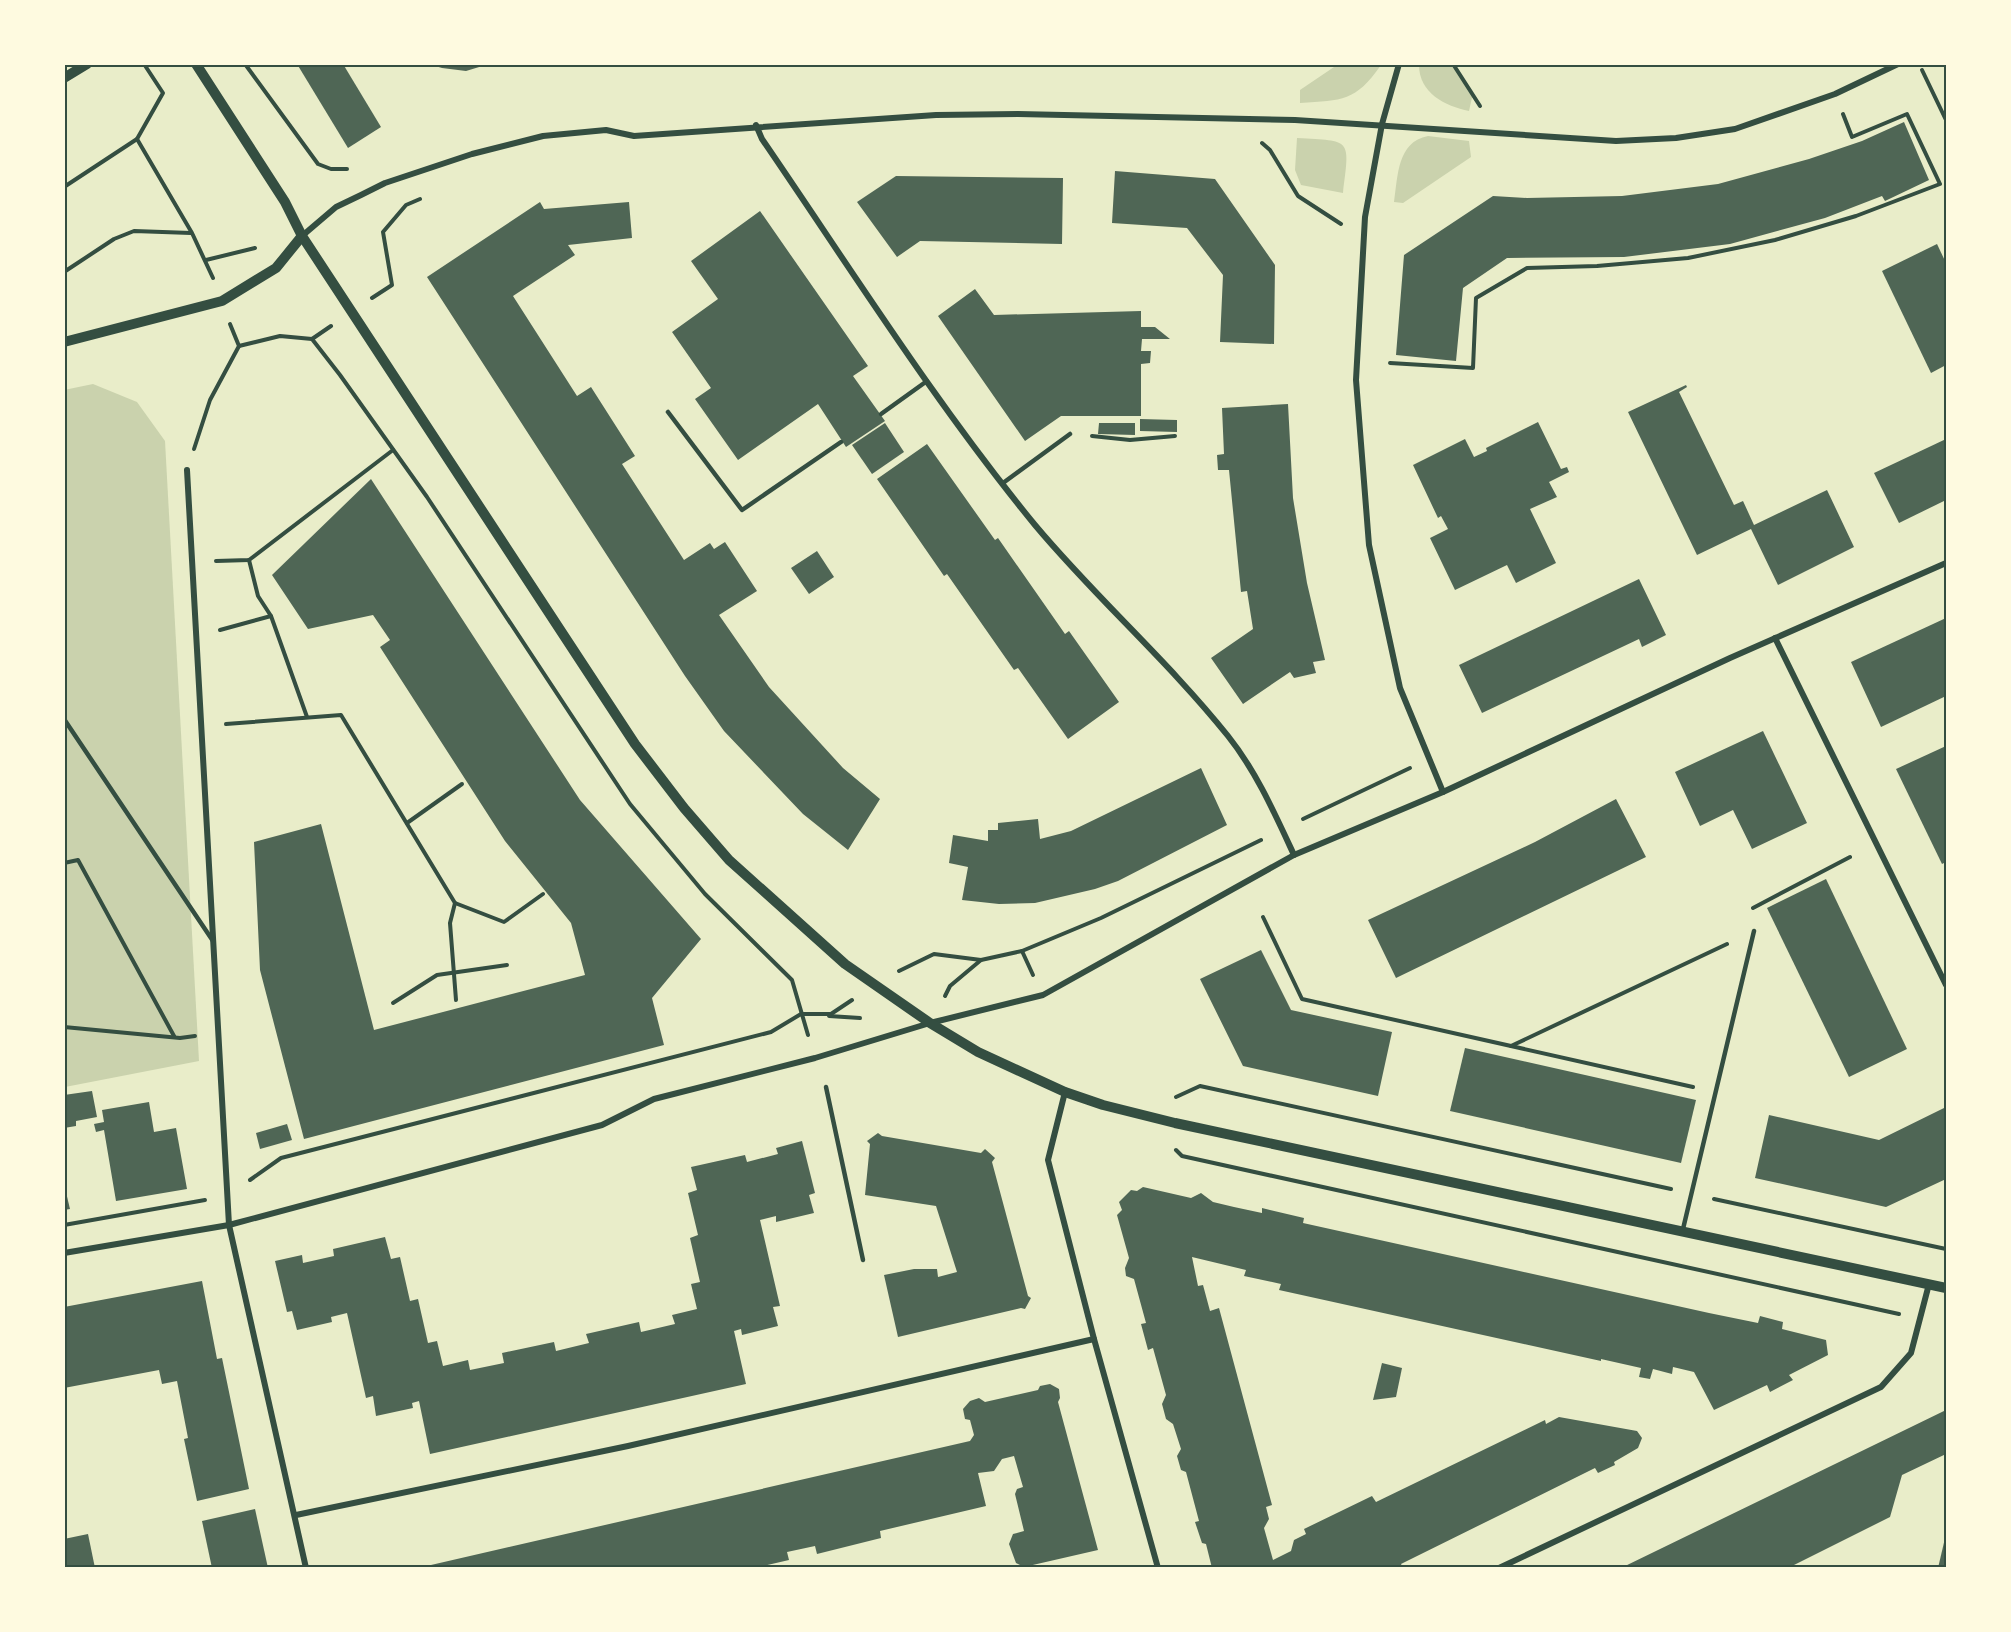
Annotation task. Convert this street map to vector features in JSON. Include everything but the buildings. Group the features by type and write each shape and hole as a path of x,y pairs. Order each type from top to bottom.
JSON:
{"street":[{"path":"64,78 87,64"},
{"path":"1399,64 1382,124 1365,217 1356,380 1369,545 1400,688 1443,792"},
{"path":"64,342 222,301 276,268 302,236 336,207 386,183 510,144 543,136 606,130 634,136 756,125 936,115 1018,114 1382,124 1486,134 1616,141 1676,138 1735,129 1835,94 1898,64"},
{"path":"199,69 285,202 302,236 604,698 684,808 729,860 845,964 930,1023 978,1052 1065,1092 1151,1118 1683,1229 1947,1288"},
{"path":"756,125 762,139 927,381 1004,483 1082,579 1229,736 1260,784 1294,855"},
{"path":"187,470 229,1225 296,1515 306,1568"},
{"path":"64,1253 229,1225 602,1125 654,1099 815,1058 930,1023 1043,994 1294,855 1443,792 1775,638 1947,563"},
{"path":"1775,638 1947,985"},
{"path":"1065,1092 1048,1160 1094,1339 1158,1568"},
{"path":"1499,1568 1881,1387 1911,1353 1929,1284"},
{"path":"296,1515 628,1446 1094,1339"}],"lane":[{"path":"881,414 927,381"},
{"path":"668,412 741,510 841,442"},
{"path":"1004,483 1070,434"},
{"path":"64,719 215,943"},
{"path":"1683,1229 1754,931"},
{"path":"826,1087 863,1260"}],"path":[{"path":"64,188 137,139 163,93 144,64"},
{"path":"245,64 318,164 331,169 347,169"},
{"path":"1453,64 1480,105"},
{"path":"1921,67 1947,120"},
{"path":"1390,363 1473,368 1476,298 1527,268 1597,266 1699,256 1775,240 1856,216 1940,184 1907,114 1852,137 1835,94"},
{"path":"1254,136 1270,150 1298,196 1329,215"},
{"path":"137,139 206,260"},
{"path":"64,272 114,239 134,231 192,233"},
{"path":"383,232 392,285"},
{"path":"64,1225 227,1196 281,1158 771,1032 801,1014 792,980 705,894 630,804 393,450 312,339 280,336 239,346 210,400 187,470"},
{"path":"1130,440 1174,436"},
{"path":"216,561 249,560 393,450"},
{"path":"249,560 258,596 271,616 307,717"},
{"path":"220,630 271,616"},
{"path":"226,724 341,715 455,903 504,922 543,894"},
{"path":"934,954 981,960 1022,951 1101,918 1387,779"},
{"path":"407,823 462,784"},
{"path":"1510,1047 1754,931 1750,909 1850,857"},
{"path":"64,863 78,860 174,1036"},
{"path":"455,903 450,923 456,1000"},
{"path":"1263,917 1302,999 1714,1092"},
{"path":"1022,951 1033,976"},
{"path":"930,1023 950,986 981,960"},
{"path":"393,1003 437,975 507,965"},
{"path":"64,1027 174,1036 218,1037"},
{"path":"1200,1086 1947,1250"},
{"path":"1182,1156 1920,1319"}],"green space":[{"path":"1337,65 1381,65 1363,86 1347,97 1300,103 1300,90"},
{"path":"1419,65 1452,65 1473,93 1469,111 1451,106 1428,91 1420,75"},
{"path":"1428,136 1469,141 1471,157 1403,203 1394,202 1398,171 1405,153 1418,139"},
{"path":"1297,138 1328,140 1338,142 1343,146 1346,152 1346,162 1343,193 1301,185 1295,170"},
{"path":"93,384 137,402 165,441 199,1061 65,1087 64,390"}]}
